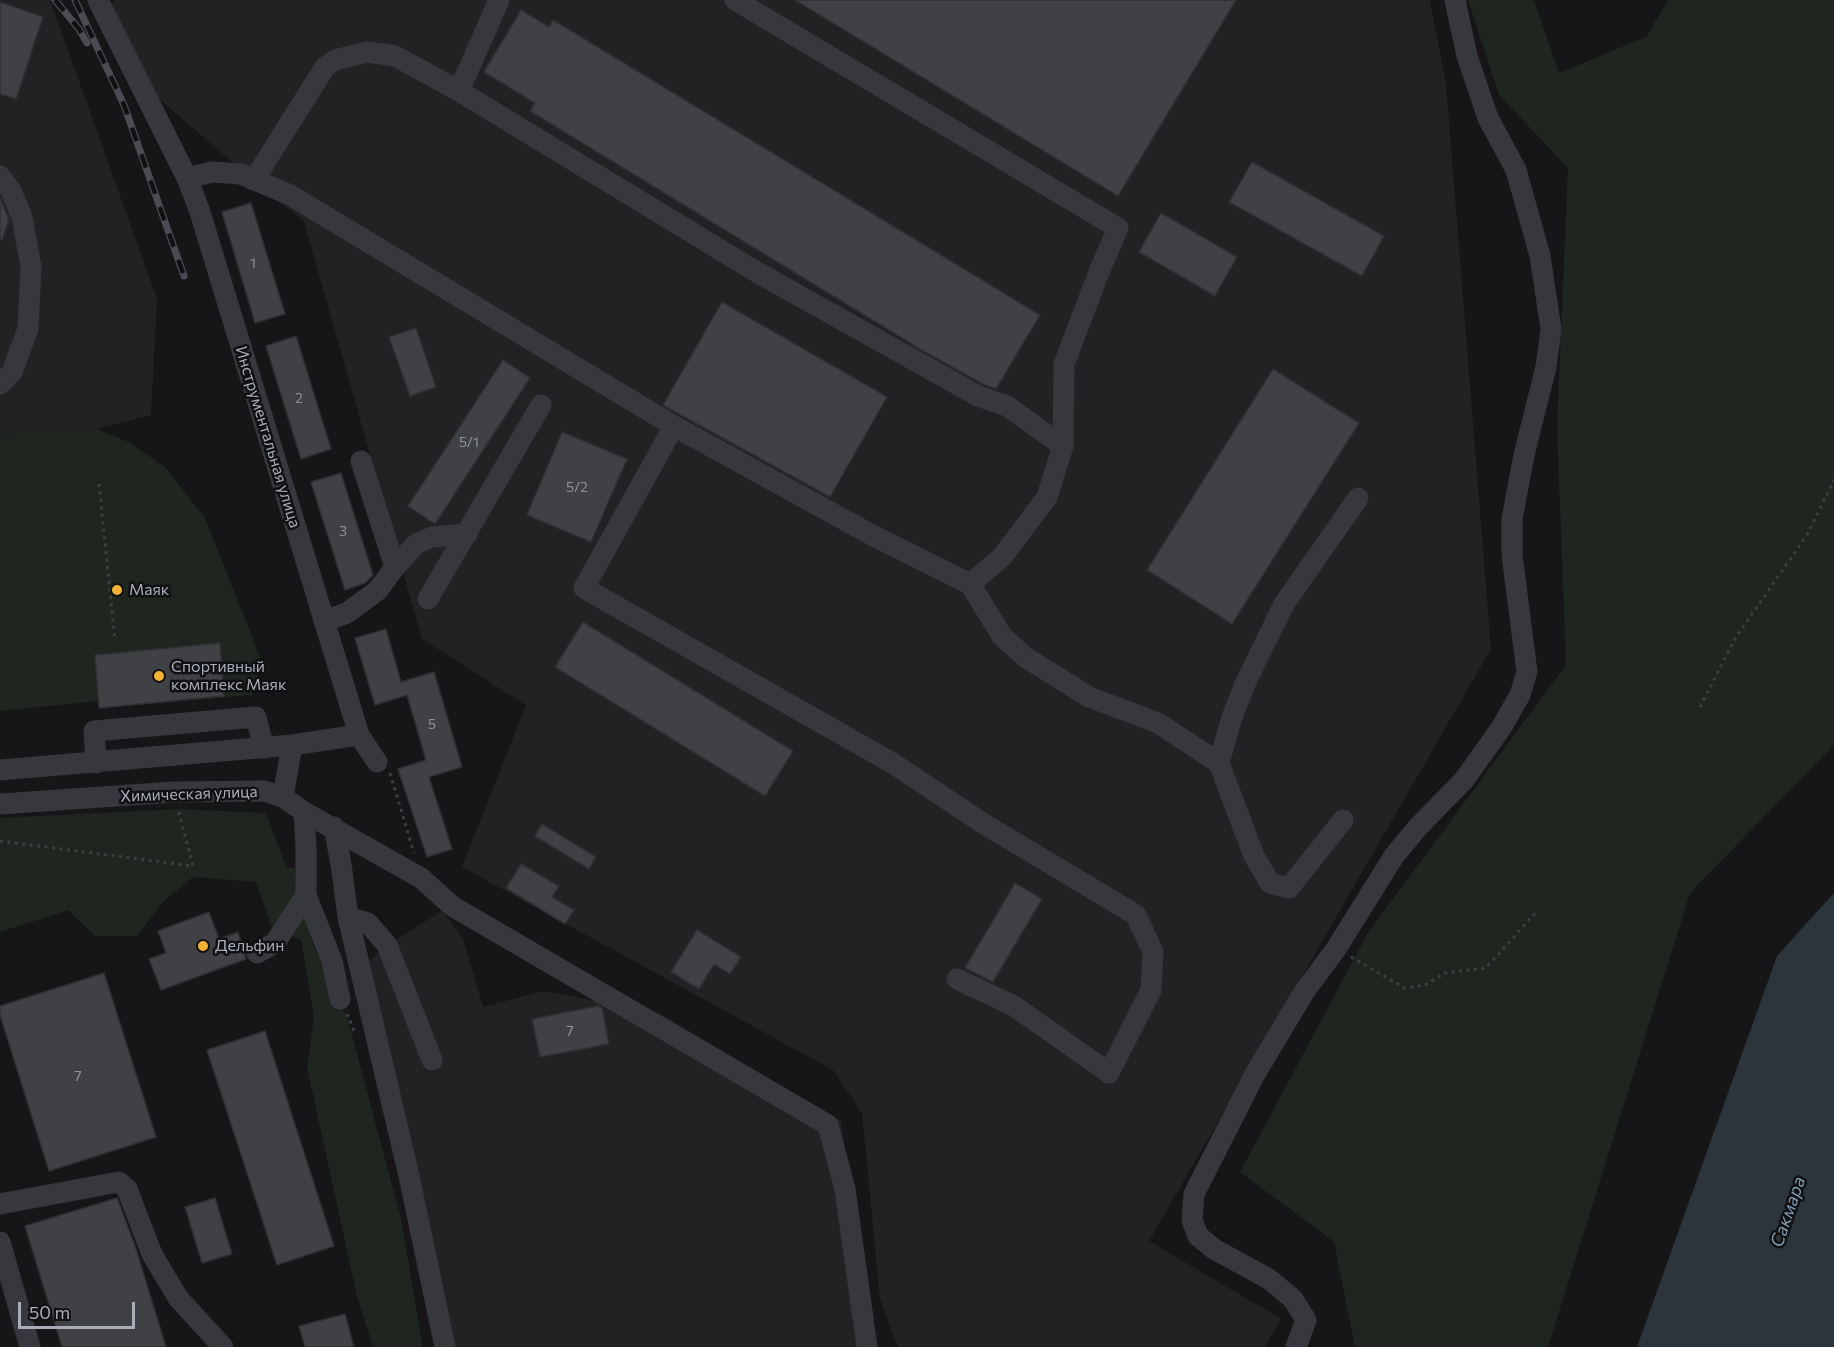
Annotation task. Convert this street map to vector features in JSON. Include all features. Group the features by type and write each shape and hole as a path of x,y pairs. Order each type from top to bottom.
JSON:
{"street":[{"name":"Инструментальная улица","path":"98,0 187,178 200,212 359,735 377,762"},
{"path":"459,91 499,0"},
{"path":"735,0 1118,228 1064,364 1063,447 1047,497 1002,557 969,584"},
{"path":"1314,1347 1306,1320 1293,1299 1269,1279 1214,1249 1198,1236 1192,1220 1194,1194 1250,1084 1304,992 1336,949 1394,856 1418,827 1464,780 1501,728 1520,695 1527,672 1512,555 1512,519 1524,454 1546,367 1551,330 1540,256 1516,170 1488,118 1467,56 1455,0"},
{"path":"254,180 325,67 335,60 367,52 395,56 459,91 755,271 978,396 1007,406 1063,447"},
{"path":"187,178 212,172 241,174 290,195 674,426 870,534 969,584 1002,636 1025,657 1089,697 1158,723 1219,763 1254,856 1270,883 1289,888 1343,820"},
{"path":"0,176 11,191 22,217 31,267 28,329 12,372 0,384"},
{"path":"428,599 542,405"},
{"path":"674,426 584,588 894,764 984,824 1136,915 1153,952 1151,990 1109,1073 1014,1006 957,979"},
{"path":"362,461 395,567"},
{"path":"1219,763 1232,717 1245,684 1284,604 1358,498"},
{"path":"324,621 347,614 378,590 416,544 432,537 467,534"},
{"path":"96,762 94,731 256,717 264,748"},
{"path":"0,770 264,748 359,735"},
{"path":"283,798 292,745"},
{"name":"Химическая улица","path":"0,804 174,792 264,791 283,798 421,878 452,906 828,1125 844,1189 867,1347"},
{"path":"304,812 306,895 332,961 340,999"},
{"path":"333,827 341,864 348,917 409,1176 445,1347"},
{"path":"256,953 275,943 306,895"},
{"path":"348,917 368,923 387,945 432,1060"},
{"path":"0,1204 119,1182 127,1189 152,1254 178,1298 223,1347"},
{"path":"0,1242 8,1301 30,1347"},
{"path":"1296,1347 1306,1320"}],"path":[{"path":"1700,707 1736,637 1807,535 1834,480"},
{"path":"99,484 115,640"},
{"path":"377,762 391,774 421,878"},
{"path":"0,841 193,866 174,792"},
{"path":"1336,949 1405,988 1425,985 1445,973 1486,968 1536,912"}],"shaded area":[{"path":"0,0 50,0 157,299 151,415 96,429 0,435"},
{"path":"115,0 1430,0 1446,84 1491,649 1149,1241 1281,1319 1265,1347 898,1347 880,1299 862,1113 833,1070 462,867 526,705 422,639 304,221 150,91 110,8"},
{"path":"1468,0 1534,0 1559,73 1646,37 1668,0 1834,0 1834,745 1690,893 1548,1347 1355,1347 1334,1242 1240,1172 1369,931 1566,665 1557,427 1568,168 1499,95"},
{"name":"Маяк","path":"96,429 129,442 166,468 205,518 262,662 252,695 99,708 98,701 0,711 0,435"},
{"path":"178,809 266,813 286,867 294,868 313,945 348,1020 401,1219 423,1347 373,1347 357,1296 307,1068 314,1018 301,940 272,928 256,882 193,877 163,902 137,936 95,936 68,910 0,932 0,818"},
{"path":"442,911 463,938 483,1007 544,991 659,1013 841,1121 874,1347 451,1347 369,961 387,945"}],"water":[{"name":"Сакмара","path":"1834,893 1834,1347 1637,1347 1777,956"}],"building":[{"path":"795,0 1236,0 1118,196"},
{"path":"0,2 43,17 16,99 0,94"},
{"path":"521,10 549,27 553,20 1040,315 996,389 925,352 530,111 535,103 484,72"},
{"path":"1252,162 1384,236 1362,276 1229,202"},
{"path":"0,198 9,219 2,240 0,239"},
{"path":"251,203 285,314 255,323 222,212"},
{"path":"1161,213 1237,257 1215,296 1139,252"},
{"path":"722,302 887,397 830,497 663,405"},
{"path":"416,328 436,387 410,396 389,337"},
{"path":"296,336 331,449 301,459 266,346"},
{"path":"503,360 530,378 435,524 408,506"},
{"path":"1273,369 1359,423 1232,624 1147,570"},
{"path":"562,432 627,459 591,542 527,515"},
{"path":"341,473 373,575 365,583 345,590 311,482"},
{"path":"583,622 793,751 765,796 555,667"},
{"path":"386,629 401,682 434,672 462,767 429,777 452,849 427,857 398,769 426,760 407,695 375,705 355,638"},
{"name":"Спортивный комплекс Маяк","path":"220,643 224,696 99,708 95,655"},
{"path":"542,824 596,857 589,869 535,836"},
{"path":"521,864 559,886 552,897 574,910 565,924 506,888"},
{"path":"1015,883 1042,899 993,982 965,968"},
{"name":"Дельфин","path":"209,912 219,939 238,932 246,959 161,990 149,959 166,953 158,931"},
{"path":"697,930 741,957 730,974 714,964 699,989 671,972"},
{"path":"104,973 156,1137 49,1171 0,1015 0,1006"},
{"path":"598,1006 602,1008 609,1044 540,1057 532,1019"},
{"path":"265,1031 334,1246 277,1265 207,1050"},
{"path":"117,1198 135,1246 166,1347 62,1347 25,1226"},
{"path":"215,1198 232,1254 202,1263 185,1207"},
{"path":"345,1314 354,1347 305,1347 299,1326"}],"railway":[{"path":"55,0 79,29 87,43"},
{"path":"75,0 124,105 184,276"}],"place":[{"name":"Маяк","path":"117,590"},
{"name":"Спортивный комплекс Маяк","path":"159,676"},
{"name":"Дельфин","path":"203,946"}]}
